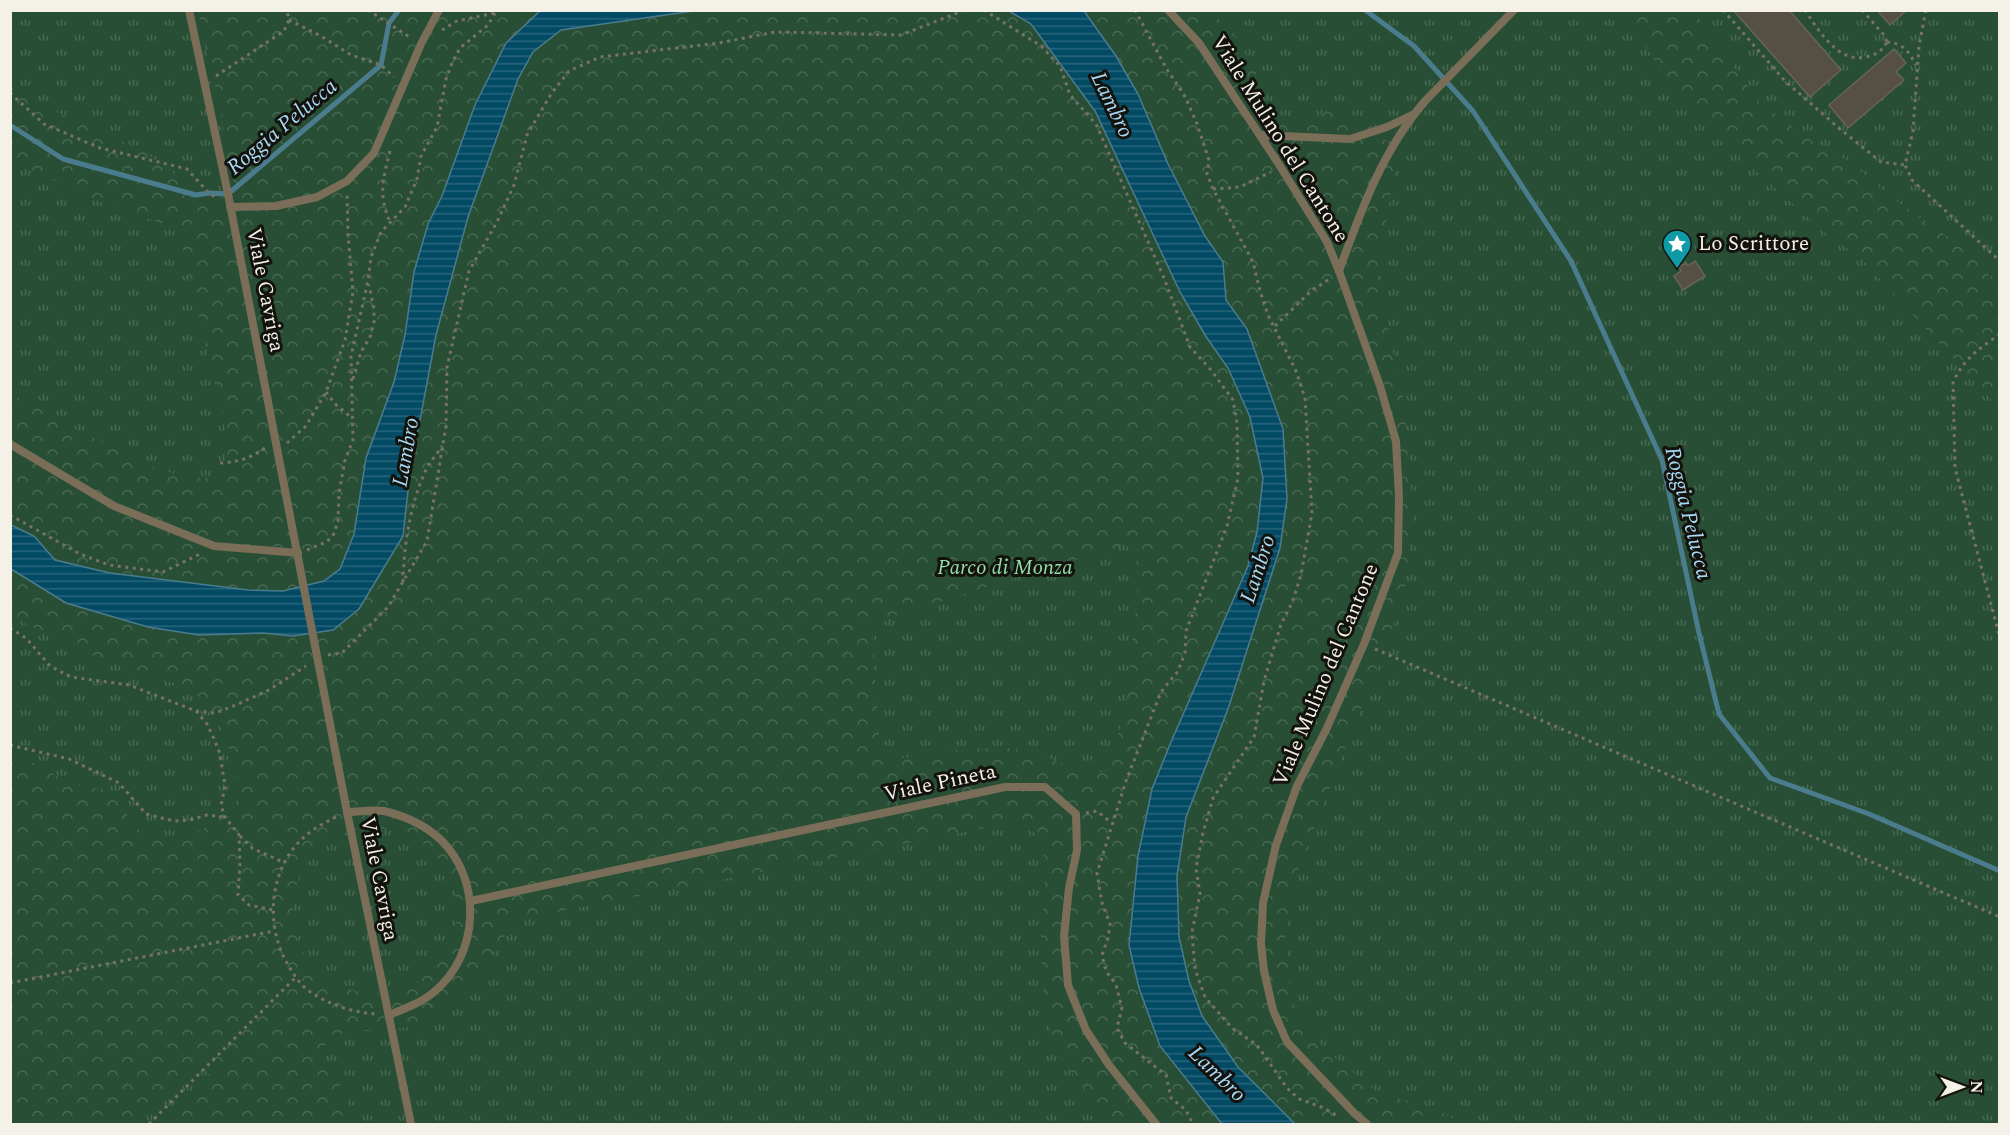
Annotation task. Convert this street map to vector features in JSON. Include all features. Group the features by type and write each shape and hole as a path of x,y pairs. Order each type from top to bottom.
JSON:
{"lane":[{"name":"Viale Cavriga","path":"189,10 231,207 347,812 411,1125"},
{"path":"231,207 276,206 317,197 347,181 374,153 421,44 439,10"},
{"name":"Viale Mulino del Cantone","path":"1168,10 1199,43 1261,135 1327,242 1380,386 1396,441 1400,497 1398,553 1364,644 1326,730 1297,786 1276,846 1263,903 1261,944 1264,971 1273,1010 1287,1042 1367,1125"},
{"path":"1339,271 1374,181 1391,148 1415,113 1514,10"},
{"path":"1261,135 1350,139 1387,127 1415,113"},
{"path":"10,444 114,506 214,546 298,553"},
{"name":"Viale Pineta","path":"471,901 1005,787 1045,787 1076,814"},
{"path":"347,812 381,811 414,820 441,840 461,868 471,901 470,926 464,951 452,973 434,992 389,1015"},
{"path":"1076,814 1077,850 1069,888 1064,936 1068,985 1086,1030 1109,1065 1156,1125"}],"path":[{"path":"205,88 219,74 284,31 288,20 287,10"},
{"path":"368,10 421,44 457,21 497,12"},
{"path":"10,628 26,638 50,666 70,677 129,685 196,711 215,713 269,690 318,657 342,652 388,607 427,541 446,426 447,367 469,271 497,222 514,185 528,135 551,94 569,71 600,57 719,43 775,32 901,34 964,10"},
{"path":"984,10 1041,46 1060,66 1070,95 1096,124 1164,278 1190,347 1211,370 1233,400 1238,478 1227,526 1186,631 1185,653 1178,671 1161,692 1126,781 1097,873 1102,903 1110,924 1102,955 1106,971 1116,985 1122,1008 1117,1028 1125,1043 1166,1075 1171,1098 1186,1110 1193,1125"},
{"path":"1135,10 1184,95 1196,121 1209,160 1207,174 1253,262 1268,315 1296,371 1305,398 1312,513 1301,575 1292,603 1281,624 1264,681 1254,737 1213,798 1203,833 1196,868 1200,894 1192,932 1195,969 1205,997 1232,1028 1257,1045 1287,1088 1299,1099 1324,1108 1344,1120"},
{"path":"1723,10 1785,81 1840,129 1881,162 1905,165"},
{"path":"1805,10 1815,26 1838,51 1850,58 1874,55 1882,50 1887,42"},
{"path":"1862,10 1884,34 1887,42"},
{"path":"1926,10 1919,46 1913,131 1905,165 1912,180 2000,261"},
{"path":"298,553 317,546 333,536 338,520 339,493 345,460 352,440 351,356 368,281 371,257 381,232 405,207 417,179 421,156 437,126 446,79 452,63 460,48 488,25 497,12"},
{"path":"288,20 321,36 351,55 381,65 403,85"},
{"path":"1887,42 1897,43 1904,47 1917,66"},
{"path":"10,93 44,124 100,148 187,169 210,193 231,207"},
{"path":"390,222 382,189 391,145"},
{"path":"1213,189 1240,187 1280,166"},
{"path":"277,453 306,426 326,392 345,340 353,292 348,234 347,181"},
{"path":"1275,326 1311,291 1339,271"},
{"path":"352,382 361,352 370,338 374,322 374,309 368,281"},
{"path":"2000,334 1965,362 1957,372 1953,383 1955,468 2000,638"},
{"path":"326,392 335,404 352,418"},
{"path":"220,463 238,462 255,455 275,440"},
{"path":"403,582 404,553 417,495 426,469 443,445"},
{"path":"10,515 80,554 109,565 164,572 214,546"},
{"path":"1364,644 2000,917"},
{"path":"196,711 207,724 220,754 225,786 221,806 225,817 252,848 285,863"},
{"path":"10,745 69,759 119,783 146,814 174,821 190,820 207,815 225,817"},
{"path":"347,812 318,825 297,843 285,863 277,884 273,910 274,931 283,957 295,978 309,991 333,1004 359,1013 389,1015"},
{"path":"1076,814 1097,812 1113,824"},
{"path":"239,835 238,895 249,905 273,910"},
{"path":"10,983 274,931"},
{"path":"149,1125 295,978"}],"green space":[{"name":"Parco di Monza","path":"10,11 1999,11 1999,1124 11,1124"},
{"path":"198,11 1209,11 1232,31 1256,72 1256,88 1261,108 1288,120 1313,118 1334,110 1362,122 1377,132 1397,154 1377,282 1404,399 1413,510 1405,587 1390,634 1296,875 1285,936 1291,1000 1323,1048 1378,1093 1435,1108 1462,1124 1103,1124 1102,1113 1055,1050 1043,995 1041,934 1046,868 1041,839 1021,821 516,920 470,985 432,1025 333,1034 320,1052 345,1096 353,1124 171,1124 215,1080 196,1063 134,1124 11,1124 11,756 34,763 66,782 109,791 146,839 184,838 230,816 238,805 239,785 230,751 219,724 192,688 155,678 102,659 42,633 11,615 10,393 147,465 188,478 224,478 228,438 183,248 175,228 92,199 30,169 11,163 11,86 56,112 144,151 178,177 216,200 235,188 225,142 220,103 207,57","holes":["1136,541 1139,574 1126,710 1106,770 1089,778 1037,751 1005,748 929,753 881,762 871,623","380,828 407,834 430,849 439,859 452,883 457,909 456,923 446,952 429,973 415,983 400,989 367,993 333,983 316,970 303,952 295,932 293,911 295,889 304,869 318,851 334,839 353,830"]},
{"path":"1628,11 1694,11 1760,103 1818,146 1849,161 1891,197 1963,248 1999,286 1999,408 1861,258 1829,236 1680,103 1642,40"}],"water":[{"name":"Lambro","path":"540,11 693,11 561,30 533,52 518,79 468,217 436,335 410,473 403,536 359,609 333,630 293,636 263,633 199,635 148,627 66,603 11,569 11,525 34,536 55,560 110,573 248,590 283,591 324,581 340,569 354,534 366,458 394,382 405,335 414,272 428,224 442,196 475,105 506,43"},
{"name":"Lambro","path":"1009,11 1084,11 1116,56 1138,94 1168,164 1205,236 1223,262 1226,300 1247,329 1283,429 1287,499 1280,548 1228,709 1186,817 1177,876 1179,937 1189,981 1202,1016 1238,1067 1295,1124 1222,1124 1160,1046 1139,988 1129,945 1138,856 1152,789 1248,566 1257,532 1263,478 1250,417 1228,368 1205,335 1180,292 1095,111 1031,24"}],"building":[{"path":"1733,10 1789,10 1841,70 1810,97"},
{"path":"1877,10 1907,10 1890,25"},
{"path":"1894,49 1906,63 1896,72 1904,80 1848,128 1829,105"},
{"path":"1695,261 1705,276 1683,290 1674,276 1681,271 1679,267 1686,263 1688,266"}],"waterway":[{"name":"Roggia Pelucca","path":"10,125 63,159 196,195 228,194 381,65 389,23 399,10"},
{"name":"Roggia Pelucca","path":"1365,10 1414,46 1473,111 1571,261 1662,460 1719,714 1770,778 1869,814 2000,871"}],"place":[{"name":"Lo Scrittore","path":"1677,270"}]}
